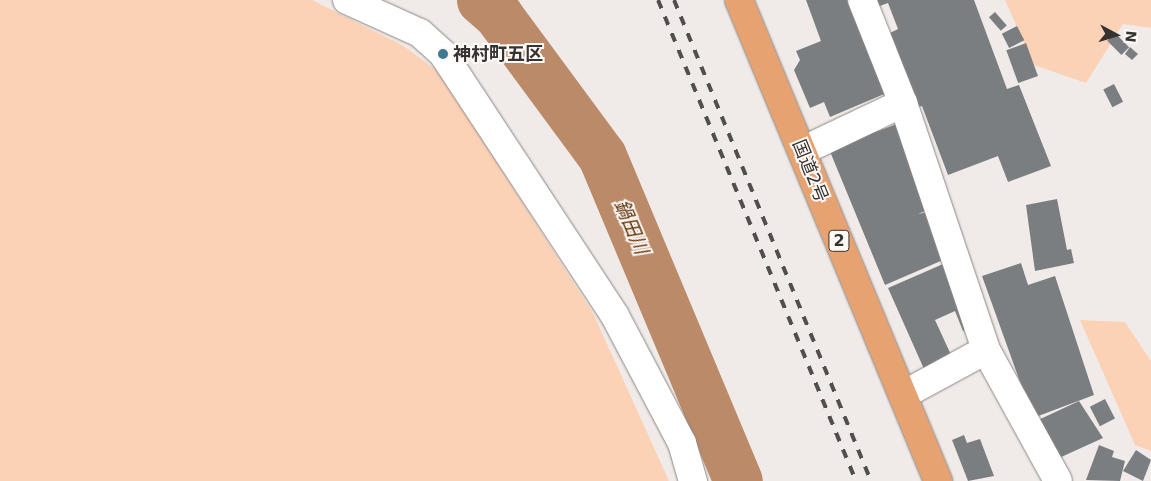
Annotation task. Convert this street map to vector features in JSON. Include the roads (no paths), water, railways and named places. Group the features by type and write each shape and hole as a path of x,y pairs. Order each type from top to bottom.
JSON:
{"highway":[{"name":"国道2号","path":"739,0 938,481"}],"street":[{"path":"348,0 420,33 443,54 615,316 682,443 693,481"},
{"path":"862,0 903,103 986,350 1058,481"},
{"path":"802,151 903,103"},
{"path":"903,395 986,350"}],"waterway":[{"name":"鍋田川","path":"481,0 498,15 602,156 738,481"}],"railway":[{"path":"658,0 856,481"},
{"path":"674,0 871,481"}],"place":[{"name":"神村町五区","path":"443,54"}]}
